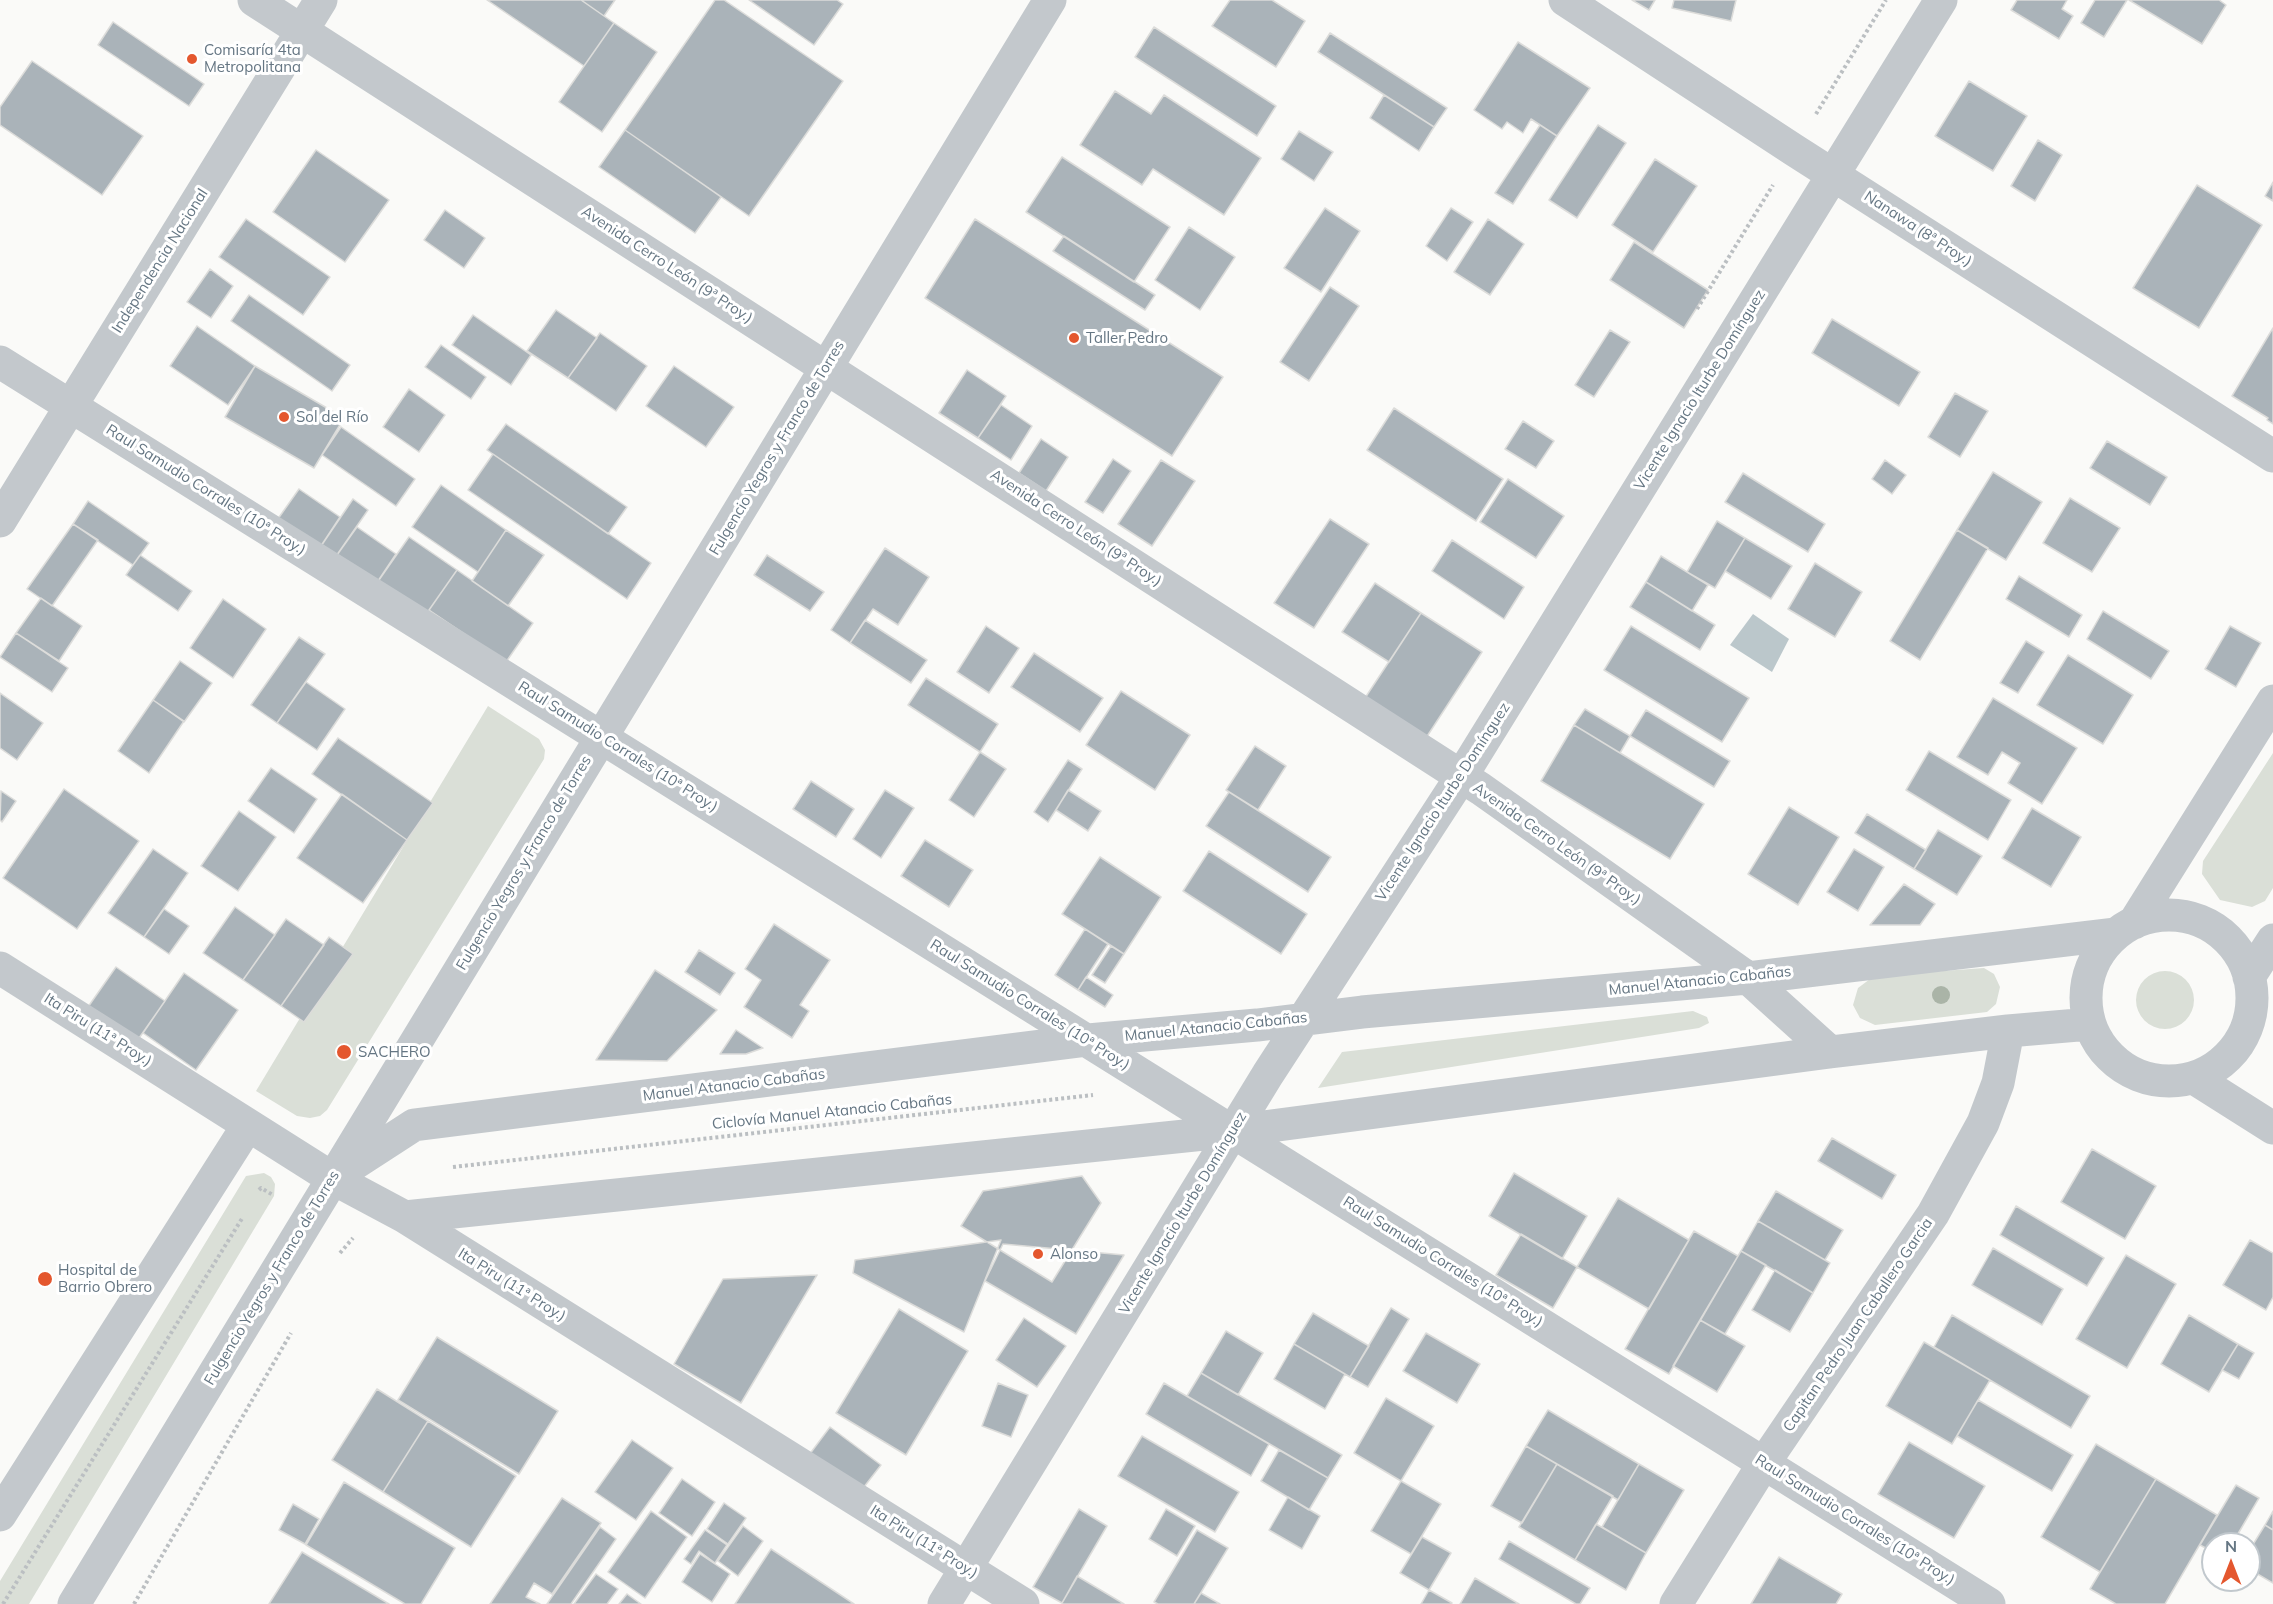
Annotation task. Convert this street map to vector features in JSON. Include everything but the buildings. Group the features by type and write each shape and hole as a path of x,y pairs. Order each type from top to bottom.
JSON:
{"street":[{"name":"Avenida Cerro León (9ª Proy.)","path":"254,0 1461,777 1748,978 1830,1052"},
{"name":"Independencia Nacional","path":"0,521 321,0"},
{"name":"Fulgencio Yegros y Franco de Torres","path":"74,1604 1050,0"},
{"name":"Nanawa (8ª Proy.)","path":"1565,0 2273,456"},
{"name":"Vicente Ignacio Iturbe Domínguez","path":"944,1604 1233,1131 1461,777 1941,0"},
{"name":"Raul Samudio Corrales (10ª Proy.)","path":"0,362 1989,1604"},
{"path":"2273,701 2125,928 2100,952 2089,975 2085,999 2090,1024 2098,1043 2107,1054 2128,1071 2140,1077 2167,1082 2194,1078 2212,1070 2228,1058 2240,1043 2248,1026 2273,939"},
{"path":"2125,928 2153,916 2172,915 2192,918 2210,925 2238,951 2258,988"},
{"name":"Manuel Atanacio Cabañas","path":"333,1178 414,1125 1088,1041 1304,1018 1748,978 2125,928"},
{"name":"Ita Piru (11ª Proy.)","path":"0,968 333,1178 398,1214 1023,1604"},
{"path":"398,1214 1233,1131 1830,1052 2008,1031 2090,1024"},
{"name":"Capitan Pedro Juan Caballero Garcia","path":"1676,1604 1764,1463 1939,1204 1983,1124 1998,1083 2008,1031"},
{"path":"2194,1078 2273,1128"},
{"path":"0,1515 248,1125"}],"path":[{"name":"Ciclovía Manuel Atanacio Cabañas","path":"445,1168 1163,1087"},
{"path":"254,1198 261,1188"},
{"path":"3,1604 248,1209"},
{"path":"334,1260 352,1238 398,1214"},
{"path":"134,1604 293,1331"}],"shaded area":[{"path":"1753,614 1789,639 1772,672 1730,645"},
{"path":"488,706 539,739 545,750 544,759 327,1110 320,1116 310,1118 297,1116 256,1091"},
{"path":"2273,753 2273,888 2265,901 2252,907 2220,900 2202,874 2203,861"},
{"path":"1984,968 1994,974 2000,987 1996,1004 1987,1012 1875,1025 1860,1018 1853,1005 1858,988 1874,976"},
{"path":"2165,971 2176,973 2189,984 2194,1000 2192,1011 2181,1024 2165,1029 2154,1027 2141,1016 2136,1000 2138,989 2149,976"},
{"path":"1693,1011 1707,1017 1709,1023 1699,1028 1318,1088 1342,1052"},
{"path":"264,1173 271,1177 275,1184 274,1196 29,1604 0,1604 0,1581 246,1176"}],"place":[{"name":"Comisaría 4ta Metropolitana","path":"192,59"},
{"name":"Taller Pedro","path":"1074,338"},
{"name":"Sol del Río","path":"284,417"},
{"name":"SACHERO","path":"344,1052"},
{"name":"Alonso","path":"1038,1254"},
{"name":"Hospital de Barrio Obrero","path":"45,1279"}]}
